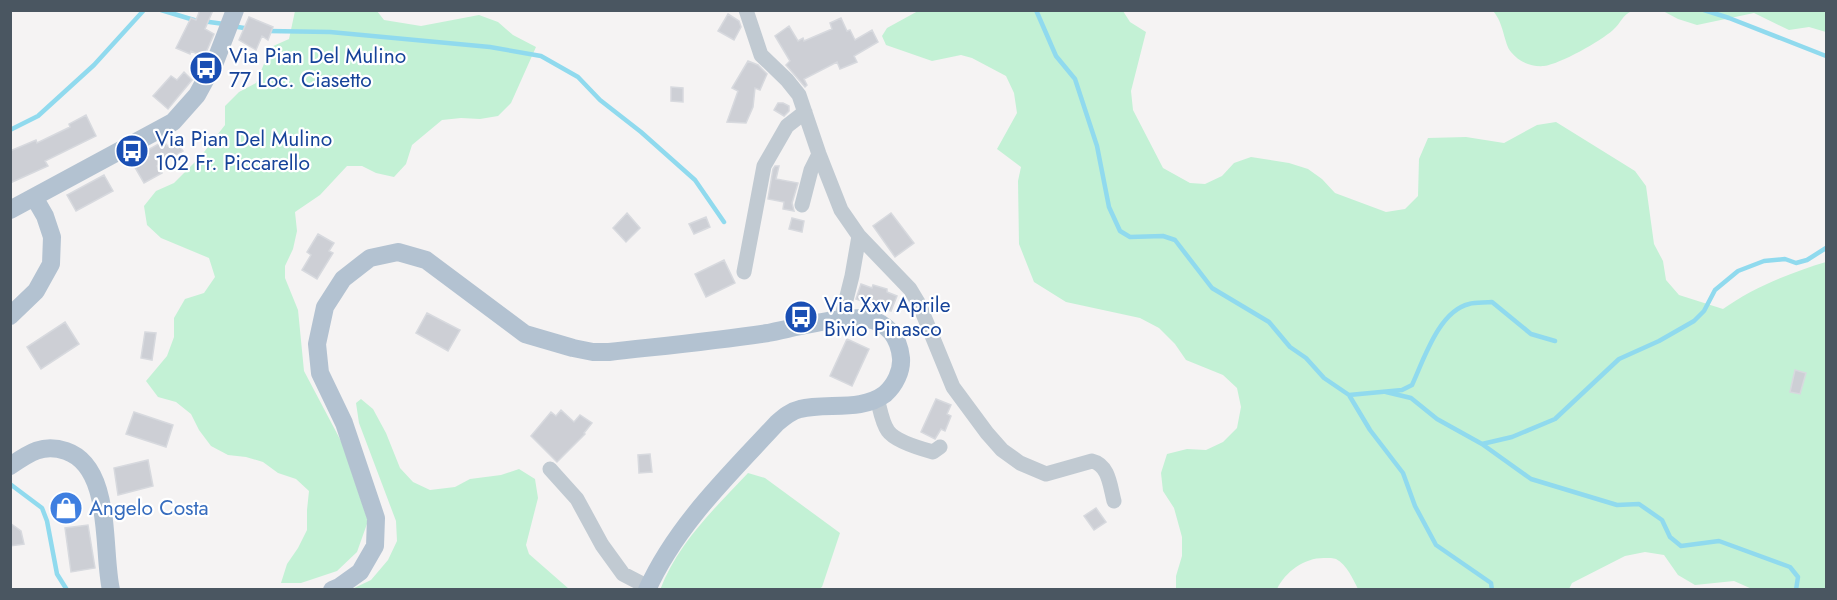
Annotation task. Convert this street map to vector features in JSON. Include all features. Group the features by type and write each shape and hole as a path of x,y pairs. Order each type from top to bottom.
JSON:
{"main road":[{"path":"10,210 173,122 197,95 215,62 235,10"},
{"path":"10,316 36,291 51,264 52,237 45,216 34,197"},
{"path":"332,590 360,572 375,546 376,518 344,423 320,373 317,344 325,307 343,279 370,258 398,252 426,260 525,334 593,352 754,334 841,320 867,319 892,332 900,349 901,363 899,374 885,394 859,404 800,408 788,413 695,513 666,553 647,588"},
{"path":"10,466 31,451 53,448 79,458 92,474 99,490 111,590"}],"street":[{"path":"746,10 760,56 800,95 819,154 841,210 859,236 910,289 919,304 953,387 987,434 1002,450 1020,463 1046,474 1092,461 1098,463 1108,476 1114,501"},
{"path":"744,272 764,166 787,126 805,112"},
{"path":"802,205 811,170 819,154"},
{"path":"841,320 859,236"},
{"path":"877,398 887,431 894,437 933,452 940,447"},
{"path":"550,469 578,499 602,545 623,574 647,588"}],"green space":[{"path":"295,11 377,11 384,20 421,26 479,15 498,22 513,35 536,47 511,103 498,116 442,120 412,145 406,164 394,177 376,173 362,166 347,166 320,195 295,212 297,231 293,249 285,266 285,278 298,310 304,371 342,443 368,521 357,552 337,571 301,583 281,583 287,564 307,530 309,491 296,479 278,473 263,462 228,455 211,446 191,414 176,402 158,397 146,381 167,356 174,337 174,318 185,299 204,293 215,277 209,258 161,238 147,225 144,206 156,191 174,183 201,156 225,125 225,106 239,92 256,83 271,47 289,39"},
{"path":"918,11 1123,11 1130,22 1146,32 1131,91 1133,110 1163,168 1190,183 1205,184 1222,176 1234,163 1251,157 1289,163 1308,169 1322,179 1335,193 1386,212 1405,209 1418,196 1419,159 1428,138 1466,137 1504,143 1537,125 1556,122 1635,171 1646,186 1654,244 1663,261 1666,280 1679,295 1723,309 1773,281 1826,262 1826,589 1752,589 1734,581 1695,585 1678,575 1664,555 1645,552 1625,556 1572,583 1569,589 1358,589 1349,572 1336,559 1318,558 1297,566 1277,589 1176,589 1176,576 1182,556 1182,537 1174,508 1163,491 1161,473 1167,454 1187,449 1206,450 1223,442 1237,428 1241,407 1237,388 1223,375 1186,360 1175,344 1159,328 1140,318 1066,302 1034,282 1019,244 1018,181 1021,167 997,149 1017,113 1014,93 1006,76 972,58 961,55 932,61 886,45 882,36 887,28"},
{"path":"1493,11 1632,11 1607,35 1590,46 1560,61 1539,66 1530,65 1514,56"},
{"path":"1663,11 1826,11 1826,32 1809,27 1789,30 1754,13 1697,25"},
{"path":"361,399 373,409 386,433 400,468 413,482 430,490 455,487 470,479 501,475 519,469 535,479 538,498 526,545 529,554 569,589 352,589 371,580 388,560 397,541 396,521 359,423 356,403"},
{"path":"748,473 765,478 840,533 822,587 819,589 660,590 677,557 698,527"}],"building":[{"path":"200,10 213,10 205,29 214,34 204,57 176,48 191,18 196,20"},
{"path":"728,14 739,21 741,27 734,40 718,31"},
{"path":"249,17 273,27 268,40 262,36 256,50 239,40"},
{"path":"841,18 847,31 850,30 855,40 872,30 878,42 854,56 857,62 840,69 837,62 804,79 807,85 805,87 786,65 790,61 775,36 789,26 798,41 803,38 804,41 832,29 830,23"},
{"path":"748,61 758,65 767,74 760,90 755,88 753,107 746,123 727,122 738,91 732,88"},
{"path":"184,72 192,80 168,109 153,96 171,76 177,80"},
{"path":"671,87 683,88 683,102 671,101"},
{"path":"778,103 789,106 789,111 784,116 774,110"},
{"path":"86,115 96,136 45,161 48,166 10,183 10,151 36,140 37,143 70,127 69,124"},
{"path":"164,141 167,146 176,141 183,151 157,166 162,173 144,183 133,164 149,155 146,151"},
{"path":"775,166 779,166 776,179 798,183 792,203 794,211 783,209 784,202 768,199"},
{"path":"104,175 113,191 76,211 67,195"},
{"path":"627,213 640,228 626,242 613,228"},
{"path":"891,213 914,243 895,257 873,226"},
{"path":"706,217 710,227 694,234 689,224"},
{"path":"792,218 804,221 802,232 789,229"},
{"path":"318,234 334,243 329,251 333,253 317,279 302,270 311,255 307,252"},
{"path":"724,260 735,283 706,297 695,274"},
{"path":"861,284 872,288 873,285 887,289 887,292 897,296 891,311 856,299"},
{"path":"427,313 460,330 448,351 416,333"},
{"path":"65,322 79,344 41,369 27,347"},
{"path":"145,332 156,333 152,360 141,358"},
{"path":"847,339 869,349 852,386 830,376"},
{"path":"1795,370 1806,373 1800,394 1790,392"},
{"path":"936,399 951,405 947,414 951,416 945,431 941,429 935,439 921,432"},
{"path":"561,410 574,422 580,415 592,423 585,434 557,462 531,436 551,412 556,416"},
{"path":"134,412 173,425 166,447 126,434"},
{"path":"650,454 652,472 639,473 638,455"},
{"path":"148,460 153,486 118,495 114,468"},
{"path":"1096,508 1106,522 1094,530 1084,516"},
{"path":"10,523 21,531 24,544 10,546"},
{"path":"88,525 95,568 71,572 65,528"}],"waterway":[{"path":"10,130 38,116 94,65 144,10"},
{"path":"161,10 194,20"},
{"path":"1036,10 1056,56 1075,79 1097,146 1109,207 1120,231 1130,237 1163,236 1175,240 1212,288 1269,322 1290,347 1306,358 1324,378 1349,395 1370,430 1403,473 1415,506 1436,545 1491,583 1492,590"},
{"path":"1704,10 1826,56"},
{"path":"202,21 224,24"},
{"path":"232,26 250,29"},
{"path":"268,31 330,32 490,47 541,56 578,77 600,100 641,132 695,180 724,222"},
{"path":"1482,444 1512,437 1555,419 1619,359 1659,341 1694,321 1704,311 1715,290 1738,271 1764,261 1785,259 1796,263 1807,260 1826,248"},
{"path":"1349,395 1402,390 1412,385 1427,350 1441,326 1458,308 1469,304 1492,302 1531,334 1555,341"},
{"path":"1386,392 1411,398 1437,419 1482,444 1531,479 1617,505 1639,504 1662,520 1670,537 1681,546 1719,541 1790,567 1798,577 1796,590"},
{"path":"10,484 42,508 47,521 57,574 67,590"}],"place":[{"name":"Via Pian Del Mulino 77 Loc. Ciasetto","path":"206,68"},
{"name":"Via Pian Del Mulino 102 Fr. Piccarello","path":"132,151"},
{"name":"Via Xxv Aprile Bivio Pinasco","path":"801,317"},
{"name":"Angelo Costa","path":"66,508"}]}
